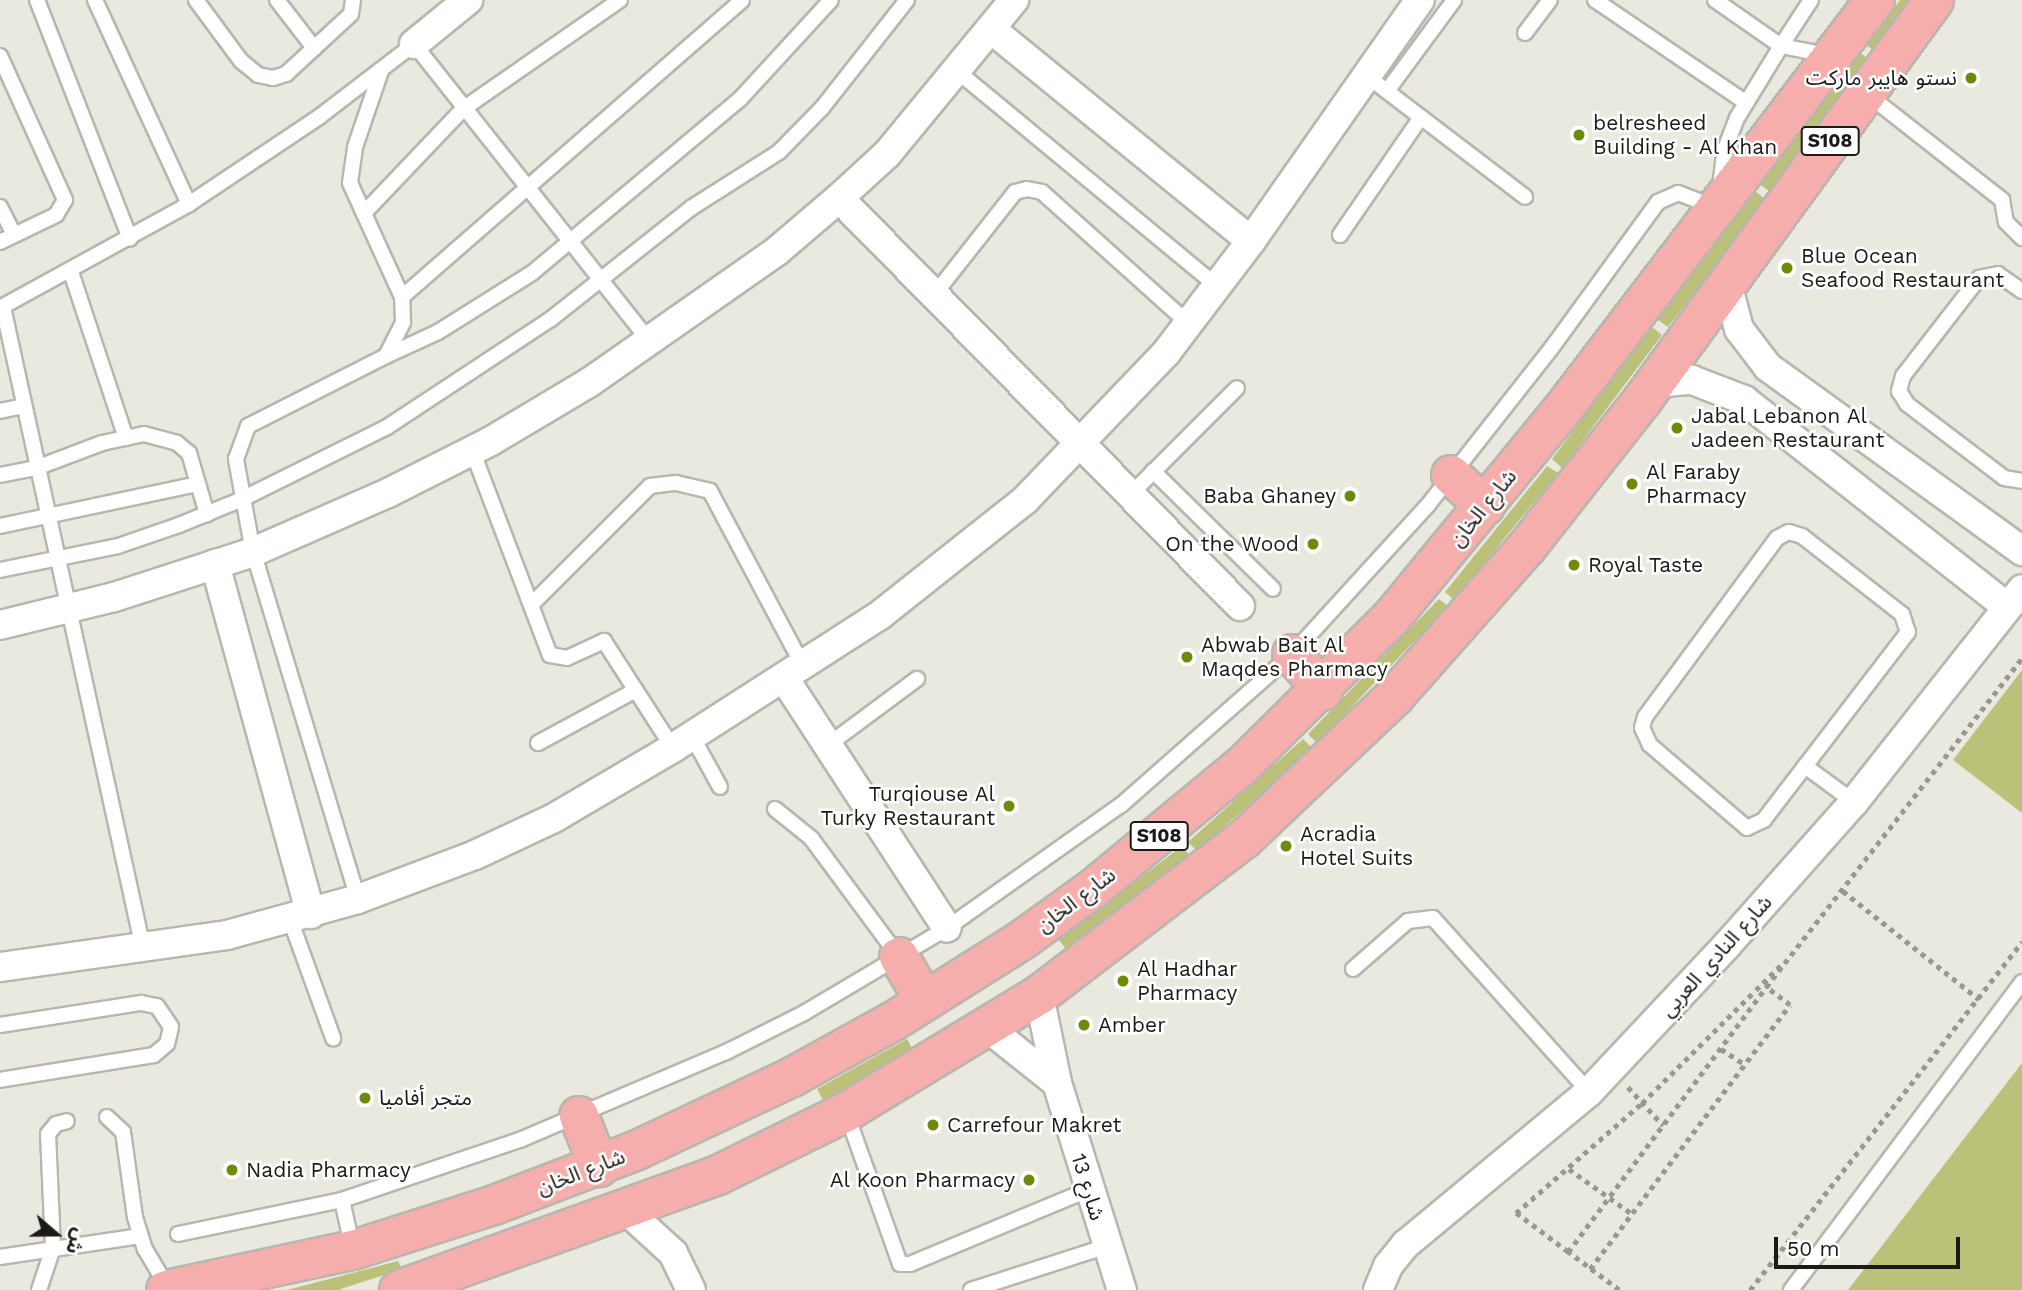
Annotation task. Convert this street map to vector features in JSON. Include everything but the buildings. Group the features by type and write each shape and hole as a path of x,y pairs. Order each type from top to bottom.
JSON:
{"main road":[{"path":"1722,196 1756,135 1796,49 1848,0"},
{"name":"شارع الخان","path":"167,1290 353,1250 599,1167 794,1076 925,1001 1037,930 1094,888 1225,781 1322,690 1392,617 1485,506 1875,0"},
{"name":"S108","path":"411,1288 690,1186 846,1112 1039,995 1190,884 1347,744 1484,597 1654,383 1934,0"},
{"path":"1451,475 1485,506"},
{"path":"1292,654 1322,690"},
{"path":"899,957 925,1001"},
{"path":"690,1186 717,1152 800,1108 804,1094 794,1076"},
{"path":"579,1116 599,1167"}],"street":[{"path":"414,44 468,0"},
{"path":"0,625 67,610 253,552 388,493 472,450 650,342 777,251 887,154 1014,0"},
{"path":"0,967 227,935 358,899 475,855 554,818 794,672 939,571 1082,446 1189,324 1251,241 1377,83 1420,0"},
{"path":"991,29 1251,241"},
{"path":"839,198 1240,607"},
{"path":"1727,283 1739,329 1768,367 2022,551"},
{"path":"1654,383 1701,382 1744,400 2014,598"},
{"path":"215,564 301,916"},
{"name":"شارع النادي العربي","path":"1378,1290 1388,1266 1406,1244 1589,1093 1613,1069 1854,802 2014,598"},
{"path":"794,672 828,745 947,928"},
{"name":"شارع 13","path":"1039,995 1057,1083 1088,1190 1122,1290"},
{"path":"988,1028 1057,1083"},
{"path":"626,1210 673,1253 691,1290"}],"lane":[{"path":"37,0 130,239"},
{"path":"94,0 189,204"},
{"path":"196,0 241,61 258,75 286,74 351,14 353,0"},
{"path":"277,0 314,48"},
{"path":"364,213 463,110 620,0"},
{"path":"402,297 742,0"},
{"path":"358,899 253,552 240,500 236,459 248,426 438,332 532,273 740,99 831,0"},
{"path":"0,570 118,546 207,514 387,427 551,319 691,208 779,152 822,107 907,0"},
{"path":"1454,0 1377,83 1525,197"},
{"path":"1525,33 1550,0"},
{"path":"1595,0 1745,102"},
{"path":"1716,0 1796,49"},
{"path":"178,1234 342,1200 579,1116 726,1052 947,928 1121,805 1292,654 1354,591 1451,475 1658,202 1678,193 1722,196 1726,149 1745,102 1796,49 1811,0"},
{"path":"143,948 23,406 5,348 2,308 189,204 381,71 414,44 463,110 650,342"},
{"path":"0,56 65,194 55,215 0,242"},
{"path":"381,71 355,147 349,183 402,297 403,322 386,356"},
{"path":"957,71 1218,287"},
{"path":"1866,93 2003,200 2006,222 2022,238"},
{"path":"1340,235 1421,117"},
{"path":"934,295 1015,192 1027,189 1042,192 1189,324"},
{"path":"0,207 14,235"},
{"path":"71,272 126,438"},
{"path":"2022,291 1998,274 1979,278 1903,376 1899,391 1907,404 2004,478 2022,481"},
{"path":"1130,495 1237,388"},
{"path":"0,411 23,406"},
{"path":"0,475 36,468 144,434 177,443 189,453 207,514"},
{"path":"472,450 550,655 567,658 604,641 636,690 720,787"},
{"path":"1153,471 1273,589"},
{"path":"531,605 650,486 676,483 710,491 794,672"},
{"path":"0,526 198,484"},
{"path":"1789,532 1802,536 1902,614 1908,625 1904,638 1805,766 1764,820 1747,828 1650,745 1642,728 1649,712 1777,538 1789,532"},
{"path":"828,745 917,679"},
{"path":"538,743 636,690"},
{"path":"1805,766 1854,802"},
{"path":"775,809 811,838 899,957"},
{"path":"301,916 333,1038"},
{"path":"1353,969 1408,921 1433,918 1589,1093"},
{"path":"1791,1290 2022,982"},
{"path":"0,1026 141,1003 158,1006 171,1027 167,1044 154,1055 0,1080"},
{"path":"846,1112 900,1264 910,1265 1088,1190"},
{"path":"107,1117 123,1132 140,1236 167,1290"},
{"path":"39,1290 53,1248 47,1140 51,1129 67,1121"},
{"path":"342,1200 353,1250"},
{"path":"0,1257 140,1236"},
{"path":"971,1290 1107,1246"}],"path":[{"path":"1568,1252 1766,987 2022,658"},
{"path":"1843,891 1979,999"},
{"path":"1750,1290 2022,942"},
{"path":"1619,1290 1516,1213 1642,1103 1763,979 1788,959"},
{"path":"1590,1269 1790,1005 1766,987"},
{"path":"1721,1049 1744,1064"},
{"path":"1613,1069 1663,1125"},
{"path":"1569,1169 1632,1213"}],"green space":[{"path":"1900,0 1916,0 1877,53 1866,45"},
{"path":"1860,53 1871,60 1771,193 1760,184"},
{"path":"1755,191 1765,199 1668,327 1658,320"},
{"path":"1652,327 1662,335 1562,468 1552,459"},
{"path":"1547,466 1558,473 1454,600 1445,592"},
{"path":"1439,599 1448,606 1317,743 1308,734"},
{"path":"2022,670 2022,813 1953,760"},
{"path":"1303,739 1312,748 1197,851 1188,842"},
{"path":"1182,846 1190,856 1066,949 1059,940"},
{"path":"907,1039 913,1050 823,1100 817,1089"},
{"path":"2022,1063 2022,1290 1848,1290"},
{"path":"398,1261 402,1269 338,1290 287,1290"}],"place":[{"name":"نستو هايبر ماركت","path":"1971,78"},
{"name":"belresheed Building - Al Khan","path":"1579,135"},
{"name":"Blue Ocean Seafood Restaurant","path":"1787,268"},
{"name":"Jabal Lebanon Al Jadeen Restaurant","path":"1677,428"},
{"name":"Al Faraby Pharmacy","path":"1632,484"},
{"name":"Baba Ghaney","path":"1350,496"},
{"name":"On the Wood","path":"1313,544"},
{"name":"Royal Taste","path":"1574,565"},
{"name":"Abwab Bait Al Maqdes Pharmacy","path":"1187,657"},
{"name":"Turqiouse Al Turky Restaurant","path":"1009,806"},
{"name":"Acradia Hotel Suits","path":"1286,846"},
{"name":"Al Hadhar Pharmacy","path":"1123,981"},
{"name":"Amber","path":"1084,1025"},
{"name":"متجر أفاميا","path":"365,1098"},
{"name":"Carrefour Makret","path":"933,1125"},
{"name":"Nadia Pharmacy","path":"232,1170"},
{"name":"Al Koon Pharmacy","path":"1029,1180"}]}
